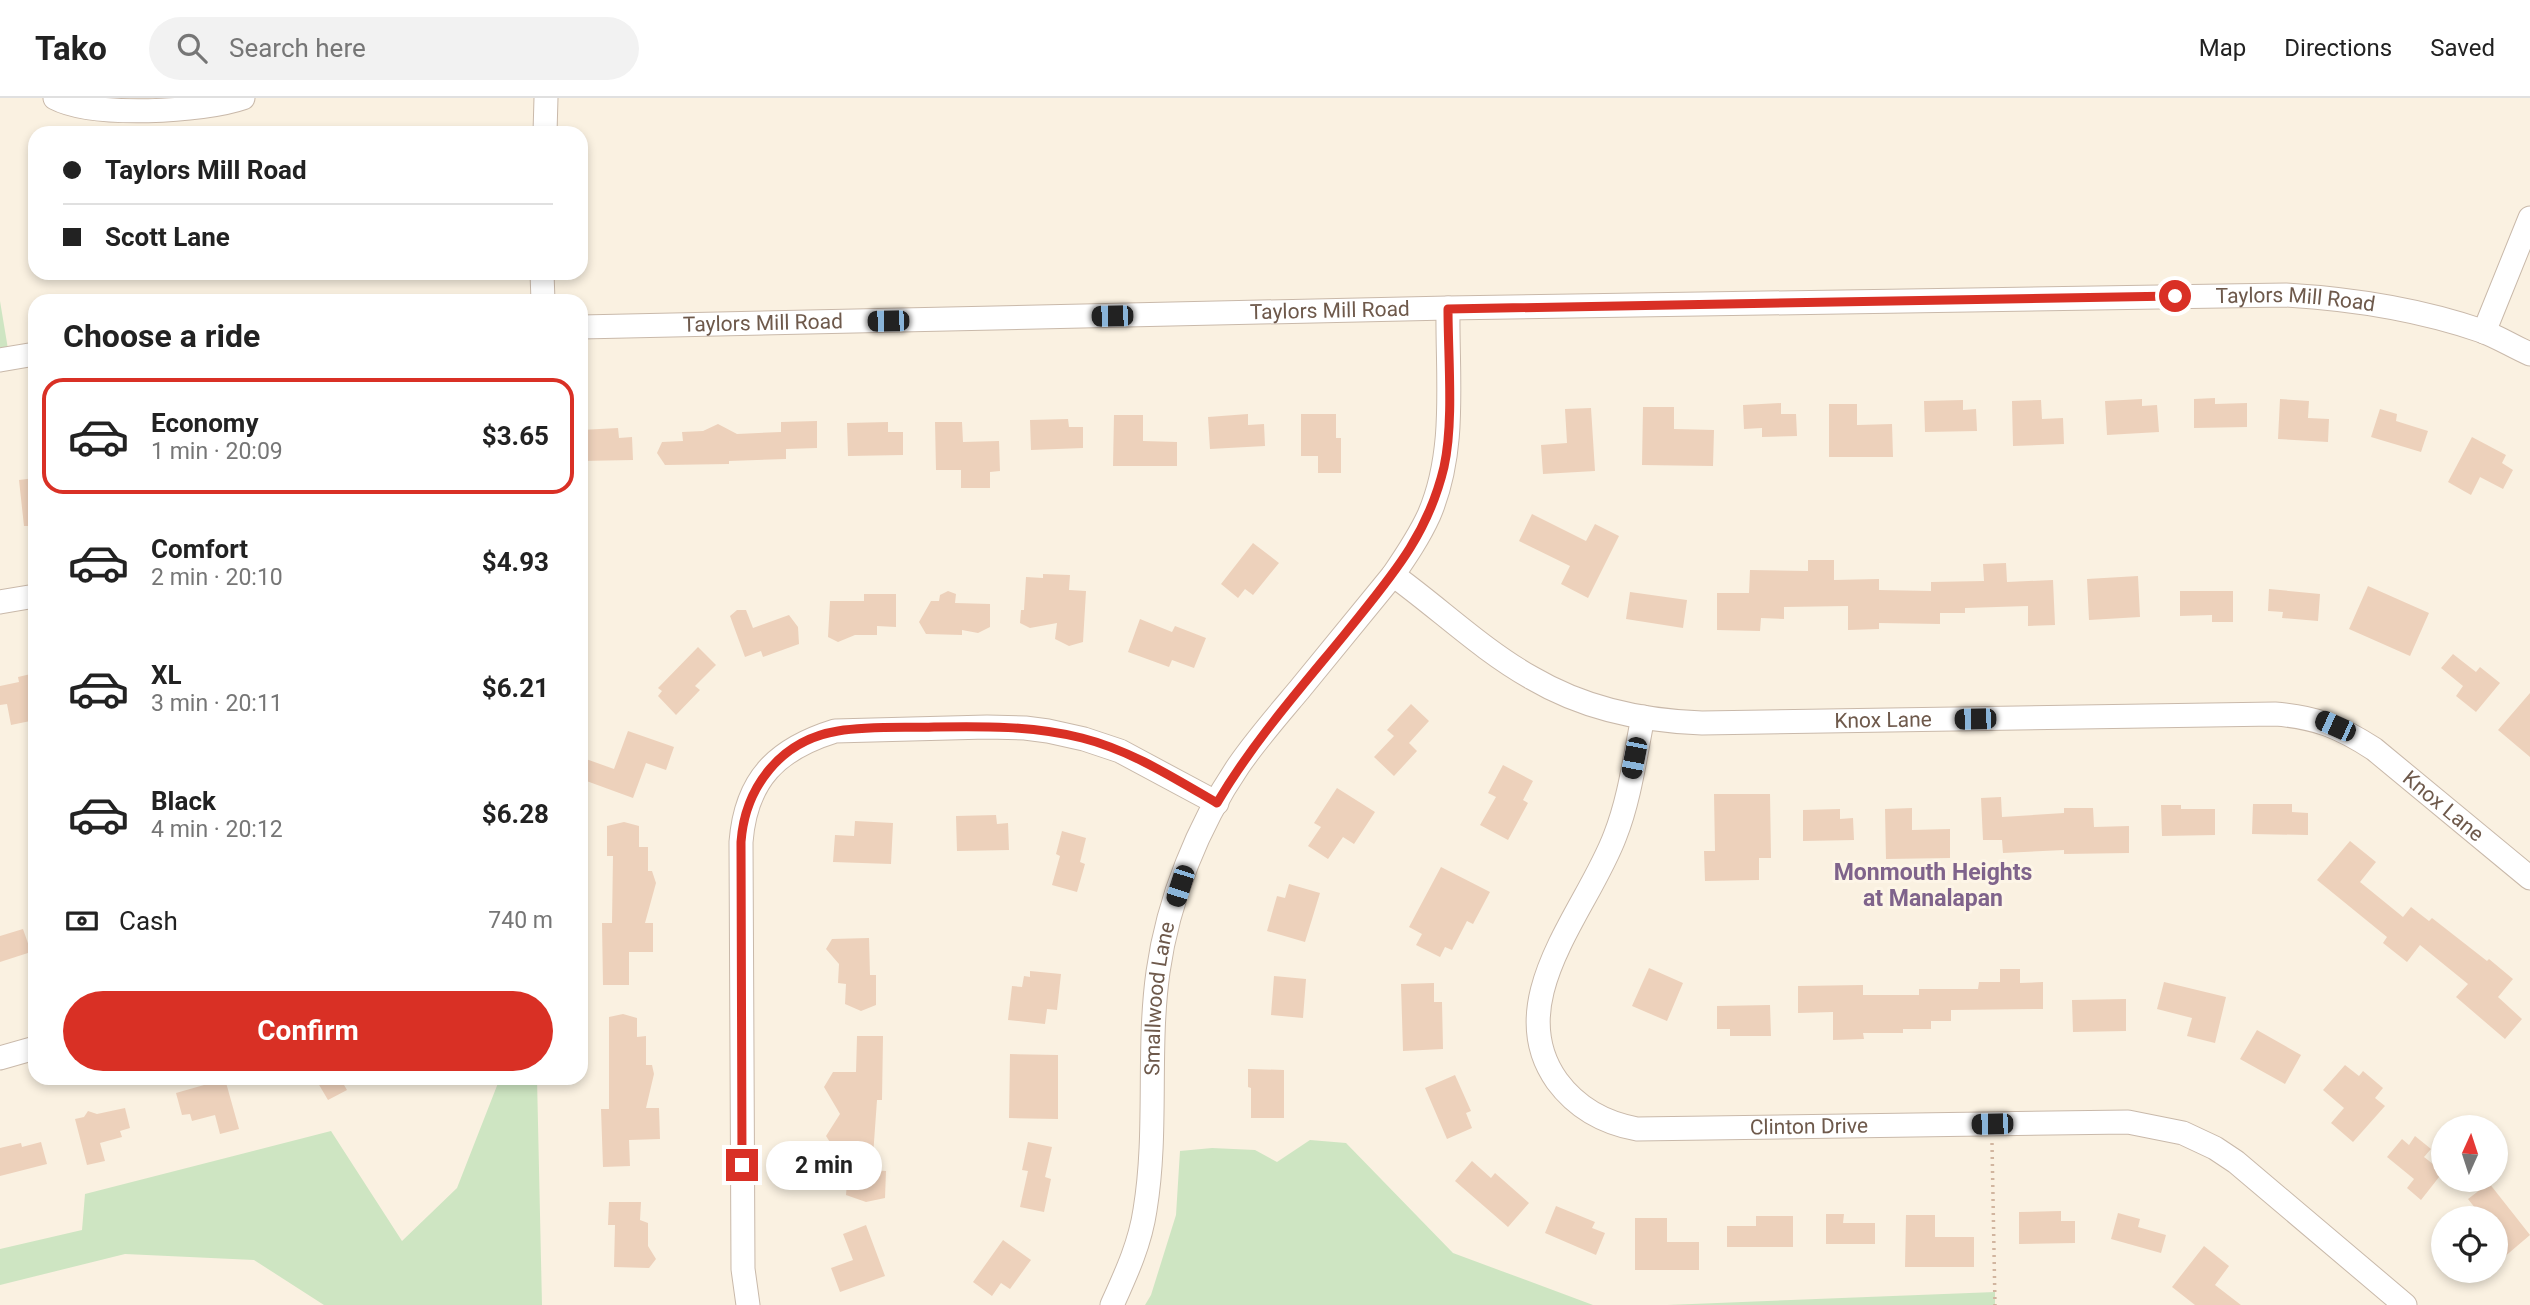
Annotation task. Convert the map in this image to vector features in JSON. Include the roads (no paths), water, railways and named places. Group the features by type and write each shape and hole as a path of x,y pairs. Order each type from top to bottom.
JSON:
{"street":[{"path":"55,98 79,108 100,111 212,107 243,98"},
{"path":"545,126 546,98"},
{"path":"2484,331 2530,218"},
{"name":"Taylors Mill Road","path":"588,327 2286,295 2368,302 2416,312 2484,331 2530,355"},
{"name":"Smallwood Lane","path":"1112,1305 1130,1265 1145,1212 1151,1158 1152,1019 1167,928 1187,865 1217,803 1239,766 1262,734 1393,575 1429,516 1444,465 1448,422 1448,309"},
{"path":"0,360 28,355"},
{"name":"Knox Lane","path":"1393,575 1497,656 1530,678 1558,692 1608,710 1643,717 1702,723 2295,715 2322,720 2348,732 2374,749 2530,878"},
{"path":"0,602 28,597"},
{"name":"Clinton Drive","path":"1643,717 1616,834 1544,979 1539,1000 1541,1047 1547,1064 1568,1095 1597,1116 1637,1129 2129,1122 2160,1127 2199,1140 2236,1162 2406,1305"},
{"path":"748,1305 743,1269 741,842 748,804 757,785 771,766 799,745 835,731 1025,727 1084,738 1120,751 1217,803"},
{"path":"0,1058 28,1050"}],"district":[{"name":"Monmouth Heights at Manalapan","path":"1933,885"}]}
